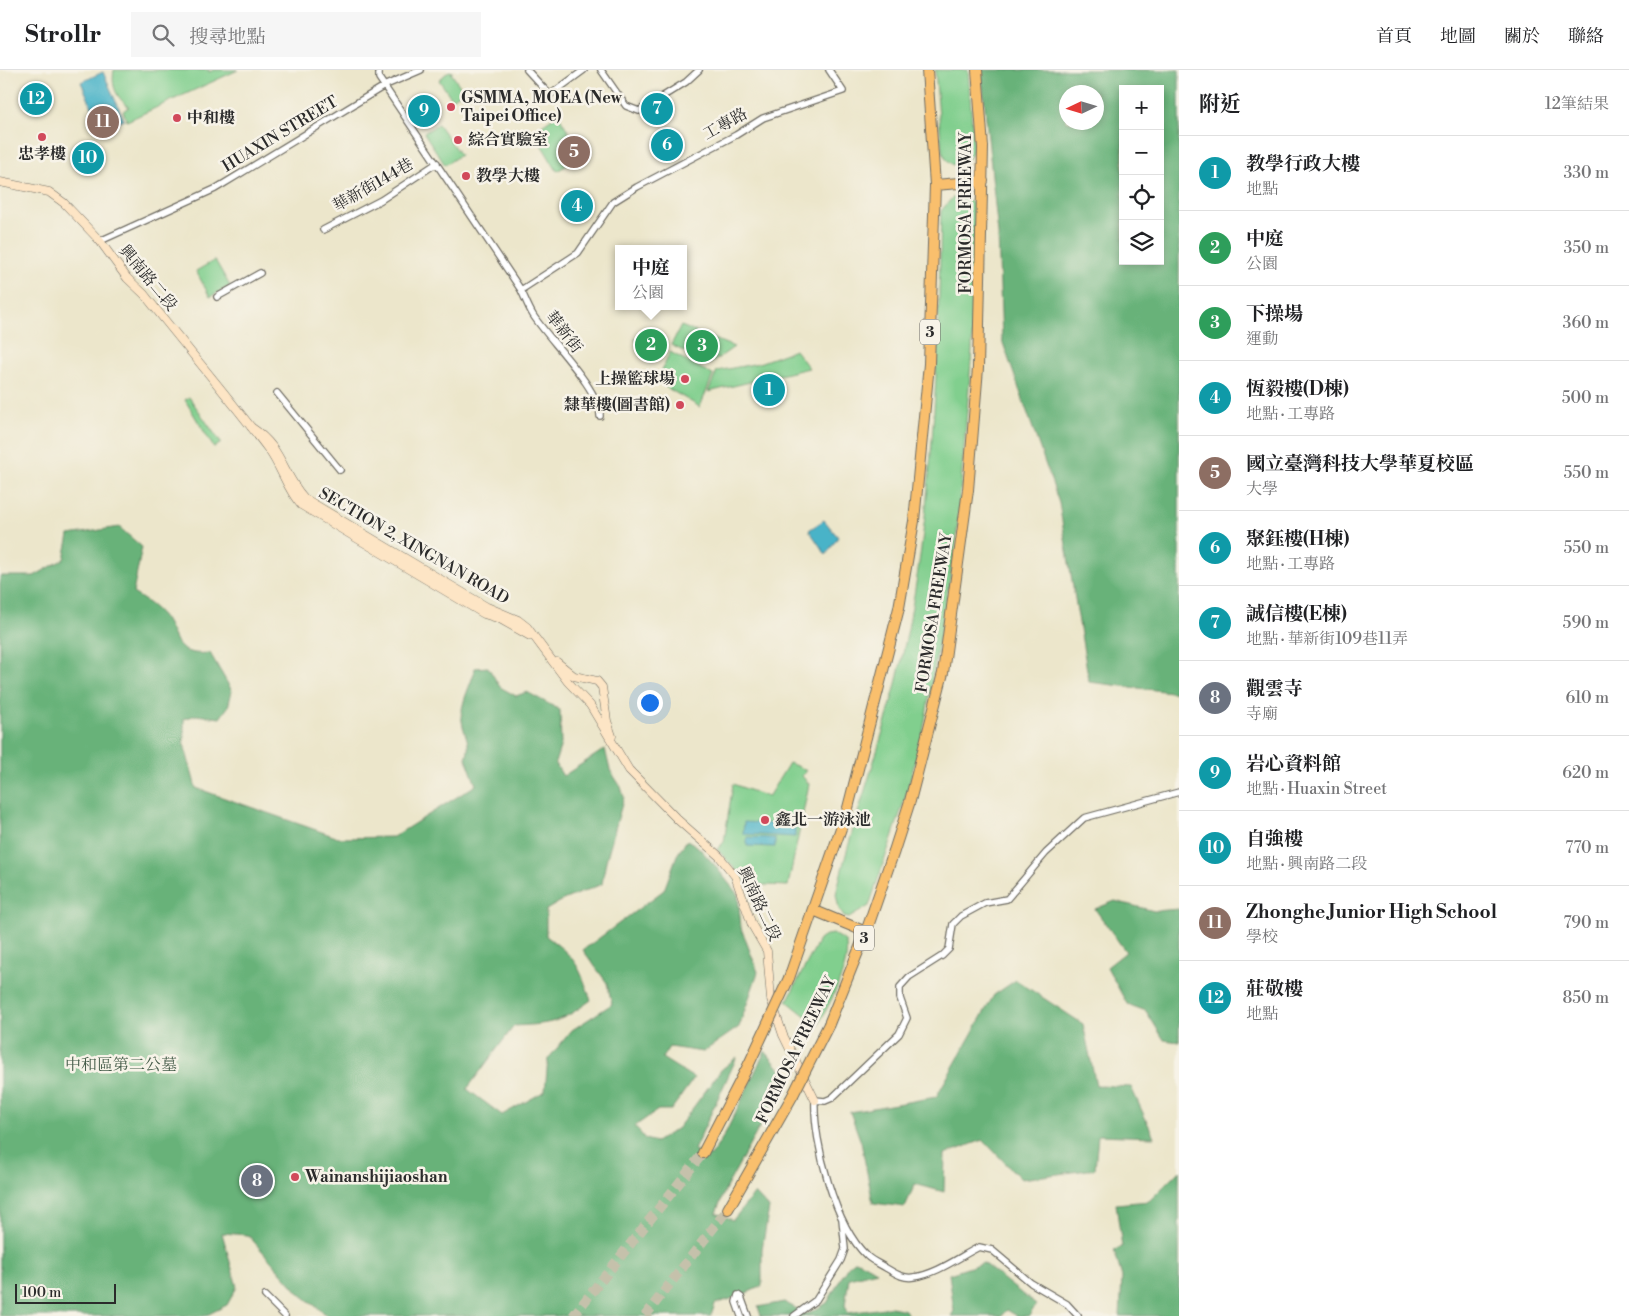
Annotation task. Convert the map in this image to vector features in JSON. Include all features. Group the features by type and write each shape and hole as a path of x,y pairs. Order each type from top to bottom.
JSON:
{"highway":[{"name":"FORMOSA FREEWAY","path":"702,1153 749,1064 789,978 848,808 869,734 900,604 914,521 930,364 935,185 927,70"},
{"name":"FORMOSA FREEWAY","path":"728,1209 793,1095 829,1024 866,932 910,801 943,674 968,490 978,368 983,147 977,70"},
{"path":"935,185 983,181"},
{"path":"813,910 866,932"}],"street":[{"path":"379,70 379,78 386,85 521,290"},
{"name":"HUAXIN STREET","path":"100,242 216,189 386,85 421,70"},
{"path":"527,70 550,95 584,70"},
{"path":"601,70 626,106 639,111 686,82 700,70"},
{"name":"工專路","path":"521,290 578,253 613,202 638,186 736,135 763,118 843,91 829,70"},
{"name":"華新街144巷","path":"323,230 381,200 437,163"},
{"name":"興南路二段","path":"0,182 50,192 64,203 100,242 127,278 144,294 251,426"},
{"path":"217,297 260,273"},
{"name":"華新街","path":"521,290 533,315 566,354 590,390 600,410 600,416"},
{"path":"277,394 340,470"},
{"name":"SECTION 2, XINGNAN ROAD","path":"251,426 276,460 294,497 301,504 484,614 520,628 536,640 568,682 590,705 618,754"},
{"name":"SECTION 2, XINGNAN ROAD","path":"544,651 574,676 597,681 602,687 607,721 618,754"},
{"name":"興南路二段","path":"618,754 629,770 678,820 719,856 735,876 752,925 767,951 770,999 783,1035 815,1100"},
{"path":"1078,1316 1067,1304 1031,1283 992,1250 979,1247 932,1272 913,1278 899,1276 867,1257 857,1244 841,1214 822,1160 815,1100 825,1101 832,1098 899,1034 907,1018 900,998 900,987 910,977 942,956 949,949 954,924 961,916 985,903 1007,899 1046,853 1084,818 1179,792"},
{"path":"794,1316 816,1300 841,1260 845,1249 841,1214"},
{"path":"740,1316 736,1302 738,1295 748,1316"},
{"path":"265,1296 285,1316"}],"green space":[{"path":"114,70 209,70 209,72 214,70 238,70 127,121 123,111 129,107 116,91 113,81"},
{"path":"935,70 968,70 974,149 969,159 961,164 953,165 946,159 942,151"},
{"path":"981,70 1179,70 1179,693 1089,682 1059,503 1002,340 998,234"},
{"path":"449,71 453,72 451,73 462,89 464,89 464,91 452,99 439,80"},
{"path":"558,114 583,156 557,171 533,131"},
{"path":"438,124 460,155 445,165 424,133"},
{"path":"952,198 967,199 976,210 972,350 956,544 923,732 905,799 869,906 849,918 844,917 839,909 836,894 843,864 895,688 913,603 921,548 928,492 936,379 941,211"},
{"path":"215,260 230,286 210,297 196,271"},
{"path":"681,326 734,347 710,364 671,345"},
{"path":"641,333 663,346 656,355 635,340"},
{"path":"795,350 809,368 708,392 717,371 759,363"},
{"name":"上操籃球場","path":"670,352 713,375 700,407 657,382"},
{"path":"189,397 221,443 214,448 185,400"},
{"name":"中和區第二公墓","path":"119,527 142,547 133,593 158,611 165,619 180,647 196,653 210,653 232,691 228,707 220,718 196,715 184,719 184,744 196,788 339,838 393,837 476,785 466,758 468,743 462,714 462,708 475,668 488,667 500,687 516,696 527,692 560,710 561,744 555,763 563,776 605,749 610,770 621,787 624,797 606,861 602,884 563,900 546,910 546,936 575,963 591,1000 555,1021 514,1026 467,1089 502,1115 545,1091 548,1059 572,1030 612,1004 607,983 583,950 664,890 677,855 687,840 697,846 713,863 738,895 741,928 758,972 739,1027 703,1052 669,1047 662,1058 694,1078 671,1110 658,1110 635,1126 645,1139 656,1142 678,1128 721,1070 737,1057 694,1150 711,1156 725,1134 765,1051 787,1077 726,1188 716,1213 733,1220 755,1193 769,1208 762,1249 762,1286 715,1304 711,1316 328,1316 300,1294 248,1235 222,1233 237,1287 227,1305 205,1316 0,1316 0,576 34,576 64,559 69,535"},
{"name":"鑫北一游泳池","path":"789,763 806,770 802,776 809,784 788,886 743,884 735,869 717,849 724,842 733,784 768,797"},
{"path":"1115,901 1154,911 1179,909 1179,1042 1164,1040 1146,1011 1127,1004 1107,967 1126,952 1095,909"},
{"path":"833,934 845,941 847,950 846,961 833,996 818,1026 787,1001 819,940 826,935"},
{"path":"1016,980 1083,1024 1096,1085 1131,1087 1154,1137 1098,1135 1095,1169 1021,1179 983,1140 945,1154 944,1192 915,1184 905,1207 873,1203 861,1142 850,1112 936,1097 994,995"},
{"path":"1179,1171 1179,1316 1120,1316 1122,1277 1114,1250 1122,1247 1116,1204 1149,1201"},
{"path":"856,1260 877,1271 849,1278 845,1305 848,1313 891,1307 905,1310 909,1316 761,1316 758,1307 784,1302 807,1314 827,1303 848,1266"},
{"path":"983,1263 1036,1305 1029,1316 1017,1316 1007,1310 1001,1316 951,1316 954,1311 949,1274"}],"water":[{"path":"103,72 124,120 102,130 81,82"},
{"path":"824,520 838,537 826,555 809,530"},
{"path":"744,822 795,825 795,837 743,834"},
{"path":"747,837 775,838 775,847 747,846"}],"tunnel":[{"path":"573,1316 703,1153"},
{"path":"645,1316 728,1209"}],"place":[{"name":"莊敬樓","path":"36,99"},
{"name":"GSMMA, MOEA (New Taipei Office)","path":"451,107"},
{"name":"誠信樓(E棟)","path":"657,109"},
{"name":"岩心資料館","path":"424,111"},
{"name":"中和樓","path":"177,118"},
{"name":"Zhonghe Junior High School","path":"103,122"},
{"name":"忠孝樓","path":"42,137"},
{"name":"綜合實驗室","path":"458,140"},
{"name":"聚鈺樓(H棟)","path":"667,145"},
{"name":"國立臺灣科技大學華夏校區","path":"574,152"},
{"name":"自強樓","path":"88,158"},
{"name":"教學大樓","path":"466,176"},
{"name":"恆毅樓(D棟)","path":"577,206"},
{"name":"中庭","path":"651,345"},
{"name":"下操場","path":"702,346"},
{"name":"上操籃球場","path":"685,379"},
{"name":"教學行政大樓","path":"769,390"},
{"name":"隸華樓(圖書館)","path":"680,405"},
{"name":"鑫北一游泳池","path":"765,820"},
{"name":"Wainanshijiaoshan","path":"295,1177"},
{"name":"觀雲寺","path":"257,1181"}]}
